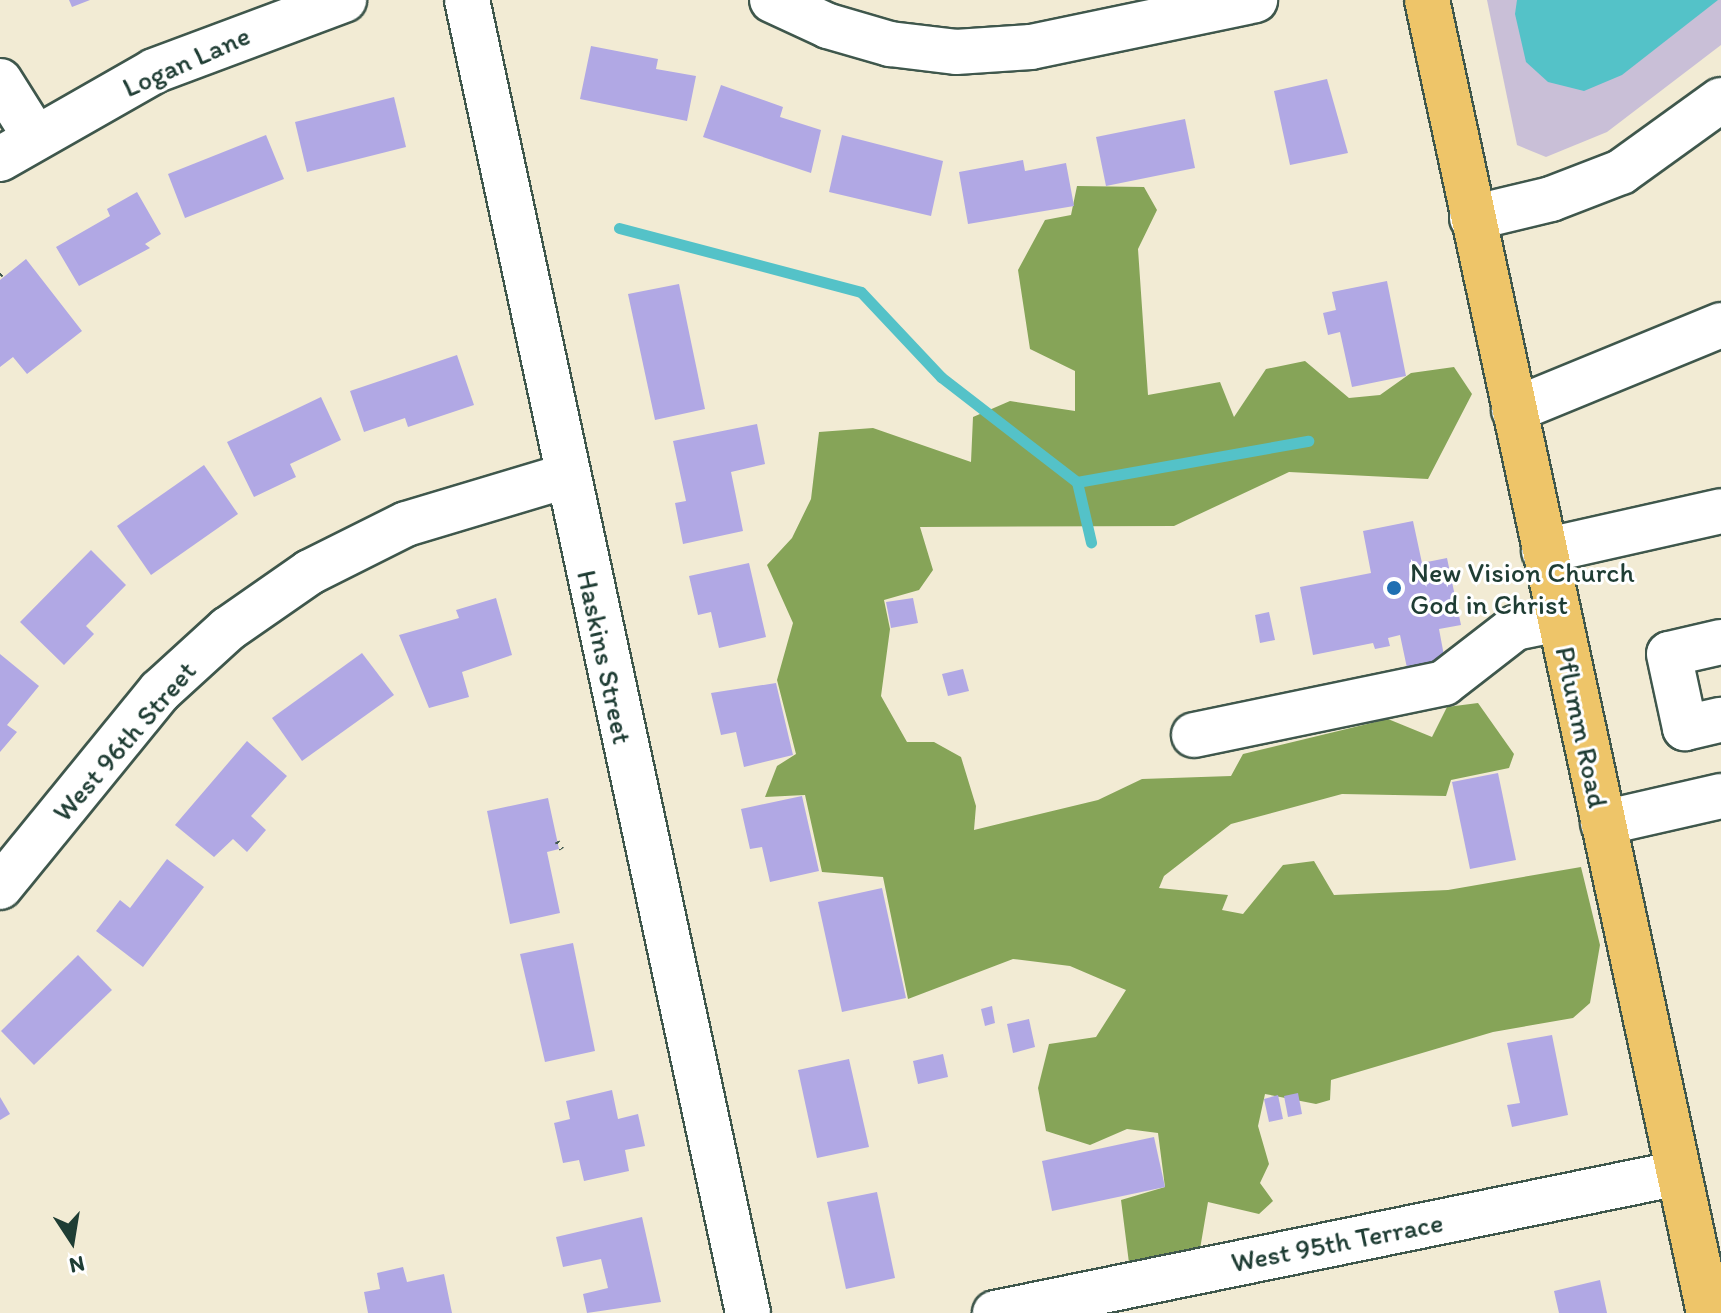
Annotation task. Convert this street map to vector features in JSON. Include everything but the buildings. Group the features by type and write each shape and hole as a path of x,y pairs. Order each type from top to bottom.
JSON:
{"main road":[{"name":"Pflumm Road","path":"1427,0 1709,1313"}],"street":[{"name":"Logan Lane","path":"0,81 17,147 154,71 344,0"},
{"name":"Haskins Street","path":"467,0 566,476 748,1313"},
{"path":"772,0 828,26 890,44 956,52 1031,47 1255,0"},
{"path":"1472,218 1551,199 1621,172 1721,100"},
{"path":"1514,410 1721,325"},
{"name":"West 96th Street","path":"0,887 160,691 228,629 310,572 406,524 566,476"},
{"path":"1544,551 1721,511"},
{"path":"1194,735 1444,683 1515,628 1559,619"},
{"path":"1721,642 1669,654 1685,728 1721,720"},
{"path":"1603,823 1721,796"},
{"name":"West 95th Terrace","path":"995,1313 1679,1173"}],"path":[{"path":"557,841 562,849"}],"shaded area":[{"path":"1487,0 1721,0 1721,45 1607,132 1546,157 1517,145"}],"green space":[{"path":"1077,186 1144,187 1157,210 1138,249 1148,395 1220,382 1234,417 1266,369 1305,361 1349,398 1380,395 1411,373 1454,367 1472,394 1428,479 1289,472 1174,526 920,527 933,570 919,590 884,600 890,629 881,696 907,742 934,742 961,757 976,806 974,830 1098,800 1142,779 1231,776 1243,754 1388,719 1432,737 1447,707 1478,703 1514,754 1509,768 1451,780 1446,796 1342,794 1231,824 1164,876 1159,888 1228,895 1222,910 1243,914 1283,865 1314,861 1334,895 1448,890 1581,867 1600,945 1590,1003 1573,1018 1493,1032 1331,1080 1330,1100 1316,1104 1265,1094 1258,1126 1269,1164 1260,1183 1273,1201 1259,1214 1208,1202 1200,1249 1129,1263 1121,1200 1165,1187 1158,1133 1127,1129 1090,1145 1046,1131 1038,1088 1049,1044 1096,1037 1126,990 1070,966 1013,959 908,999 883,877 822,872 805,795 765,797 777,766 796,754 777,680 793,623 767,565 792,538 811,499 819,432 873,428 971,462 973,417 1010,401 1075,411 1075,371 1030,349 1018,270 1045,220 1071,215"}],"water":[{"path":"1517,0 1718,0 1622,75 1584,91 1548,82 1526,62 1515,14"}],"waterway":[{"path":"619,228 861,292 941,377 1077,482 1308,441"},
{"path":"1077,482 1091,542"}],"place":[{"name":"New Vision Church God in Christ","path":"1394,588"}]}
